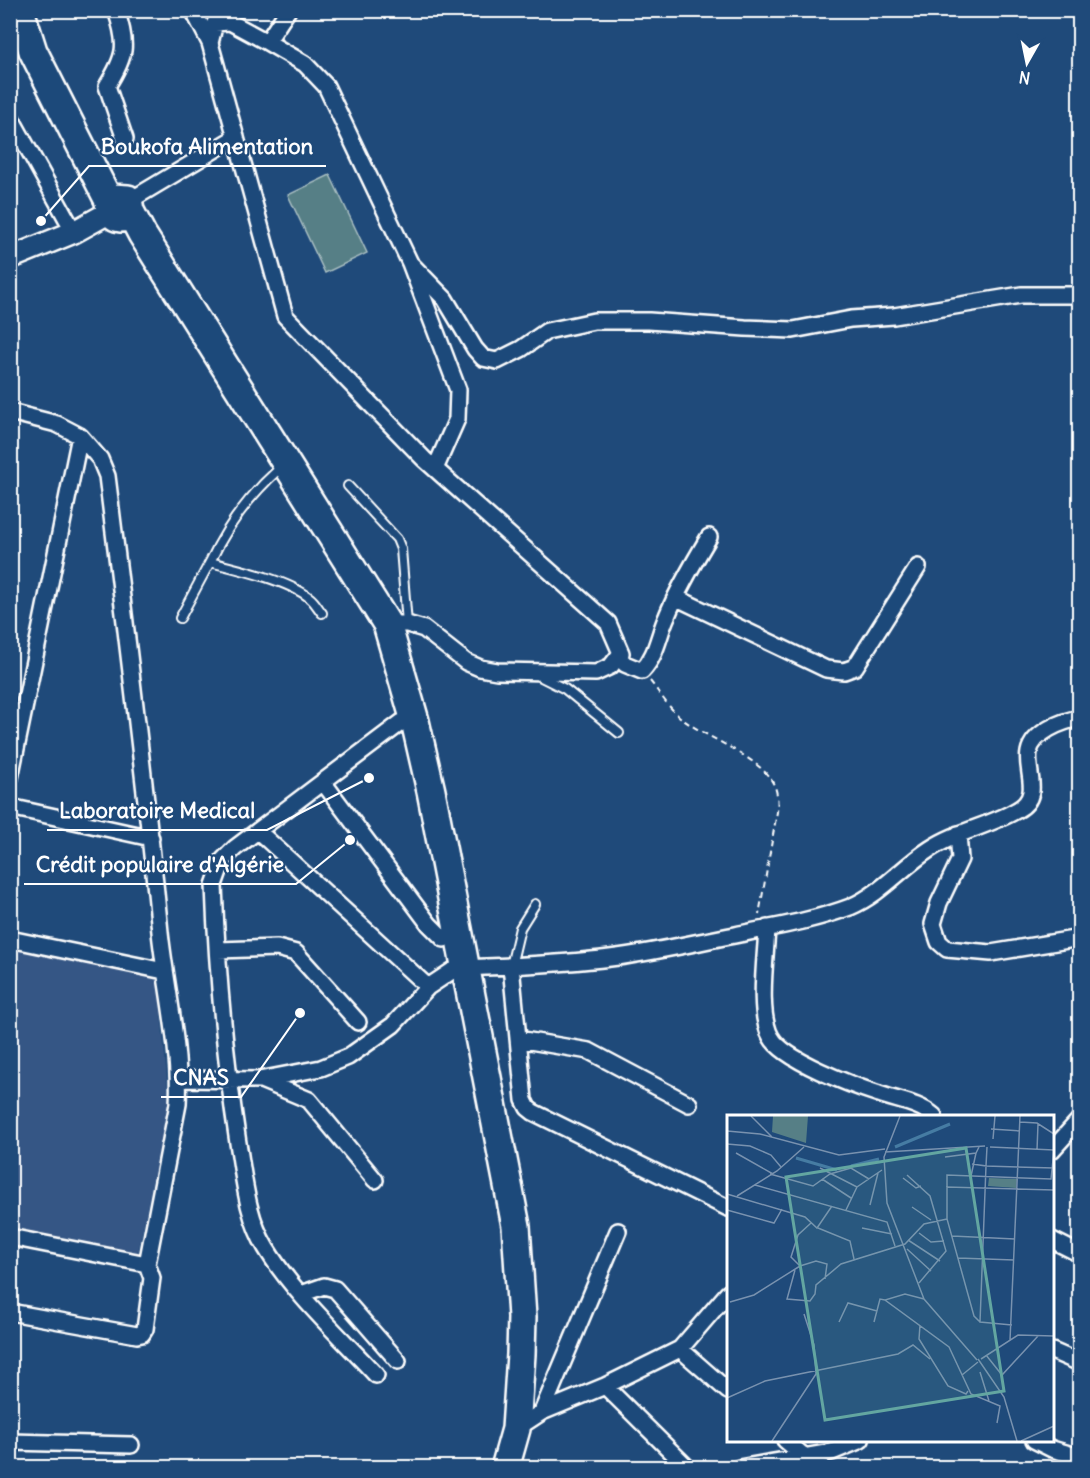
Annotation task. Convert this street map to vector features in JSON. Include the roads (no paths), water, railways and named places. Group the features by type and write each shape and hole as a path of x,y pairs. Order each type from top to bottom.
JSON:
{"highway":[{"path":"20,10 33,51 120,207 142,234 397,624 425,767 503,1233 508,1287 508,1324 495,1450 490,1467"},
{"path":"37,10 48,45 135,240 335,563 370,627 390,677 402,722 444,939 458,969 516,1226 522,1317 516,1429 505,1467"}],"main road":[{"path":"10,258 74,232 120,207"}],"street":[{"path":"116,10 122,27 124,51 107,86 126,139"},
{"path":"193,10 210,43 285,316 435,470 608,623 621,653 620,658 626,664 642,671 650,662 667,616 709,537"},
{"path":"209,10 305,64 326,86 410,263 458,390 457,419 435,470"},
{"path":"267,42 288,10"},
{"path":"210,43 215,23 230,22"},
{"path":"10,116 74,232"},
{"path":"120,207 236,137"},
{"path":"410,263 445,299 475,349 483,358 497,361 521,349 547,331 594,321 649,321 793,330 851,319 894,316 1021,295 1080,295"},
{"path":"10,412 57,424 80,436 100,459 107,476 151,838 164,971 179,1079 178,1104 147,1264 152,1278 145,1329 142,1334 137,1335 10,1312"},
{"path":"10,778 80,436"},
{"path":"676,598 801,659 826,669 844,671 855,667 918,567"},
{"path":"397,624 424,629 466,662 480,668 497,671 596,673 611,666 621,653"},
{"path":"179,1079 259,1080 321,1068 348,1057 393,1025 428,987 458,969 612,958 809,919 850,907 876,894 931,848 957,834 1019,809 1032,791 1029,752 1036,739 1050,728 1080,718"},
{"path":"376,1375 301,1294 265,1248 256,1228 245,1190 228,1078 214,885 223,860 235,848 402,722"},
{"path":"323,782 429,924 444,939"},
{"path":"10,807 151,838"},
{"path":"259,832 428,987"},
{"path":"957,834 960,859 939,903 933,924 939,942 947,949 991,953 1080,938"},
{"path":"762,929 763,1001 771,1038 789,1054 804,1063 850,1084 922,1107 933,1115"},
{"path":"10,939 164,971"},
{"path":"218,950 277,948 296,953 358,1022"},
{"path":"511,966 524,1100 528,1108 727,1207"},
{"path":"518,1039 589,1051 689,1104"},
{"path":"259,1080 309,1100 375,1180"},
{"path":"1054,1148 1080,1119"},
{"path":"542,1412 618,1231"},
{"path":"10,1237 147,1264"},
{"path":"1054,1241 1080,1254"},
{"path":"301,1294 324,1286 335,1289 398,1361"},
{"path":"516,1429 542,1412 605,1386 680,1349 727,1295"},
{"path":"680,1349 727,1388"},
{"path":"1054,1351 1080,1363"},
{"path":"605,1386 688,1467"},
{"path":"10,1442 131,1445"},
{"path":"788,1442 805,1456 825,1467"},
{"path":"739,1467 832,1452 856,1442"},
{"path":"1038,1442 1052,1449 1080,1457"}],"lane":[{"path":"180,618 242,507 278,470"},
{"path":"348,486 397,539 401,549 397,624"},
{"path":"210,562 241,569 289,586 311,599 322,613"},
{"path":"527,670 565,689 620,733"},
{"path":"511,966 520,928 535,904"}],"place":[{"name":"Boukofa Alimentation","path":"41,221"},
{"name":"Laboratoire Medical","path":"369,778"},
{"name":"Crédit populaire d'Algérie","path":"350,840"},
{"name":"CNAS","path":"300,1013"}]}
